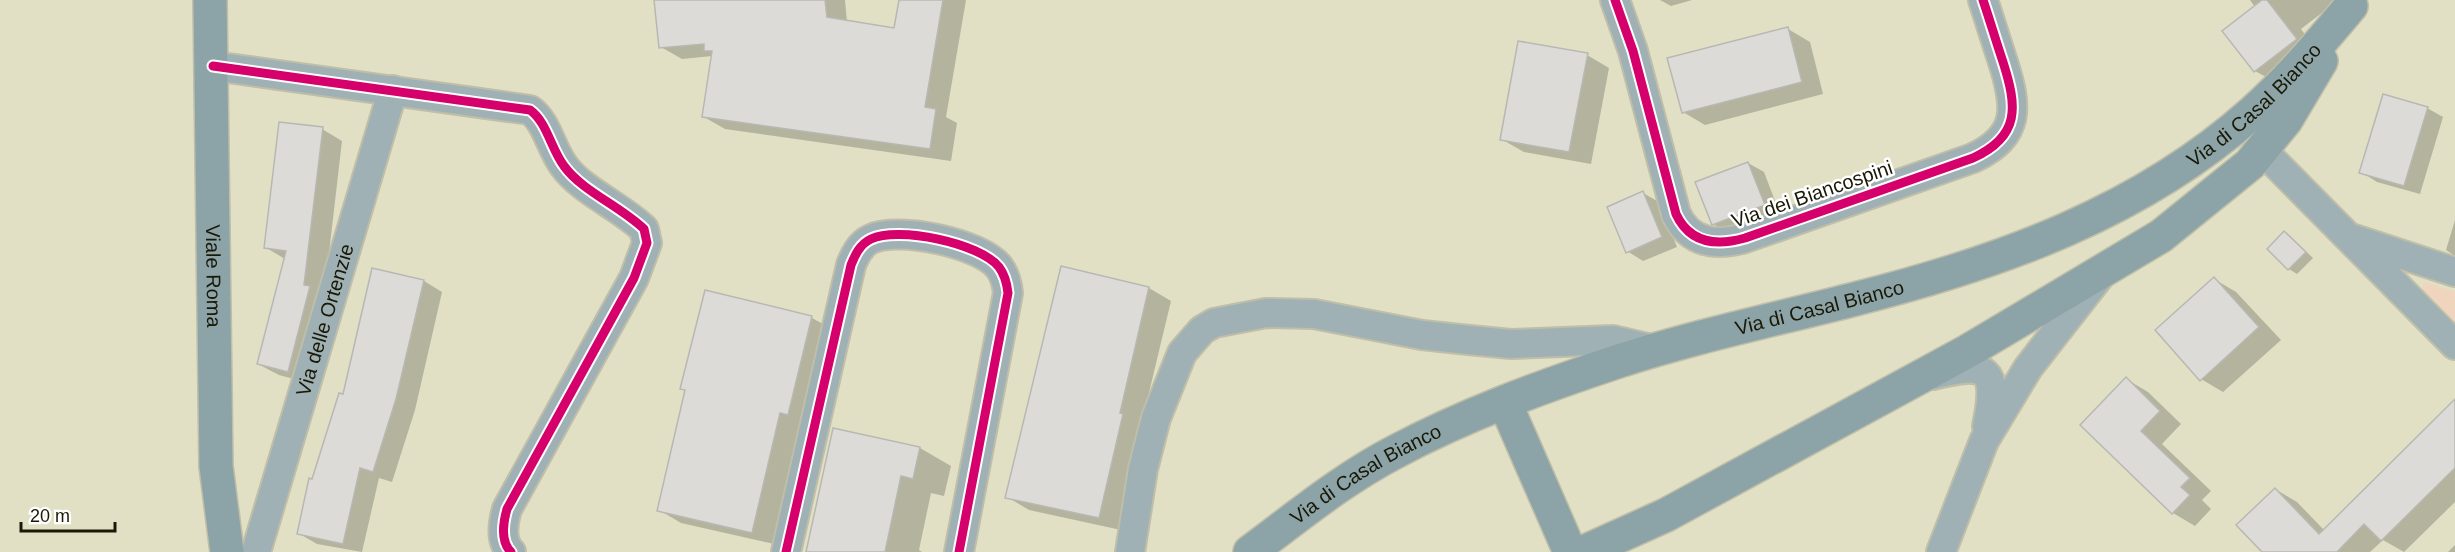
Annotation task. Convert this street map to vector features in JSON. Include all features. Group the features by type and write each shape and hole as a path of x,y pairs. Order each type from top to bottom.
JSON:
{"main road":[{"name":"Viale Roma","path":"210,0 213,66 216,466 227,552"},
{"name":"Via di Casal Bianco","path":"1584,552 1666,514 1913,380 2104,271 2184,219 2250,164 2262,150 2309,84 2351,2"},
{"name":"Via di Casal Bianco","path":"1250,552 1330,493 1393,453 1505,403 1577,375 1656,350 1931,279 2037,243 2104,213 2186,162 2251,114 2309,57 2351,2"},
{"path":"1505,403 1570,552"},
{"path":"212,552 216,466"}],"street":[{"name":"Via dei Biancospini","path":"1615,0 1633,51 1676,214 1683,228 1695,237 1722,243 1746,238 1973,158 2000,141 2012,118 2014,99 1983,0"},
{"path":"213,66 530,110 537,115 557,156 570,174 644,229 647,237 645,249 634,278 507,509 503,520 503,534 507,548 511,552"},
{"name":"Via delle Ortenzie","path":"256,552 393,90"},
{"path":"2262,150 2455,345"},
{"path":"786,552 851,265 856,252 870,240 907,234 984,255 999,267 1006,279 1008,293 959,552"},
{"path":"2348,237 2455,272"},
{"path":"1941,552 1984,441 2028,368 2104,271"},
{"path":"1130,552 1143,469 1156,418 1182,353 1202,330 1214,323 1266,313 1314,314 1446,337 1510,344 1613,340 1656,350"},
{"path":"1913,380 1968,368 1980,369 1992,383 1993,394 1984,441"}],"shaded area":[{"path":"2424,282 2455,292 2455,334 2419,297"}],"building":[{"path":"654,0 825,0 827,17 894,28 899,0 943,0 925,107 936,109 930,149 702,117 712,51 704,51 704,44 659,48"},
{"path":"2262,0 2267,0 2297,39 2254,72 2222,31"},
{"path":"1788,27 1802,82 1682,113 1667,58"},
{"path":"1518,41 1588,53 1569,152 1500,140"},
{"path":"2383,94 2428,107 2404,186 2359,173"},
{"path":"279,122 323,127 304,285 310,286 288,372 257,364 286,251 264,248"},
{"path":"1748,162 1765,205 1712,225 1695,182"},
{"path":"1643,191 1662,237 1626,253 1607,207"},
{"path":"2284,231 2306,252 2288,270 2267,249"},
{"path":"1061,266 1149,287 1099,518 1005,498"},
{"path":"372,268 424,280 396,399 373,472 360,468 343,544 297,534 309,478 312,479 339,393 343,394"},
{"path":"2214,277 2259,327 2200,381 2155,330"},
{"path":"705,290 812,316 788,415 780,413 752,533 657,511 685,390 680,389"},
{"path":"2126,377 2160,411 2141,431 2190,478 2181,487 2190,495 2172,514 2080,425"},
{"path":"2455,399 2455,468 2381,541 2364,524 2337,552 2262,552 2236,525 2275,488 2319,534"},
{"path":"833,428 920,447 913,479 901,476 885,552 806,552"}],"cycle path":[{"path":"1615,0 1633,51 1676,214 1689,232 1715,242 1745,238 1973,158 2000,140 2011,118 2011,92 1983,0"},
{"path":"213,66 530,110 541,121 564,166 572,175 644,229 647,243 634,278 507,509 504,537 511,552"},
{"path":"786,552 851,265 858,250 867,241 883,235 938,239 975,251 989,258 999,267 1007,286 1008,293 959,552"}]}
